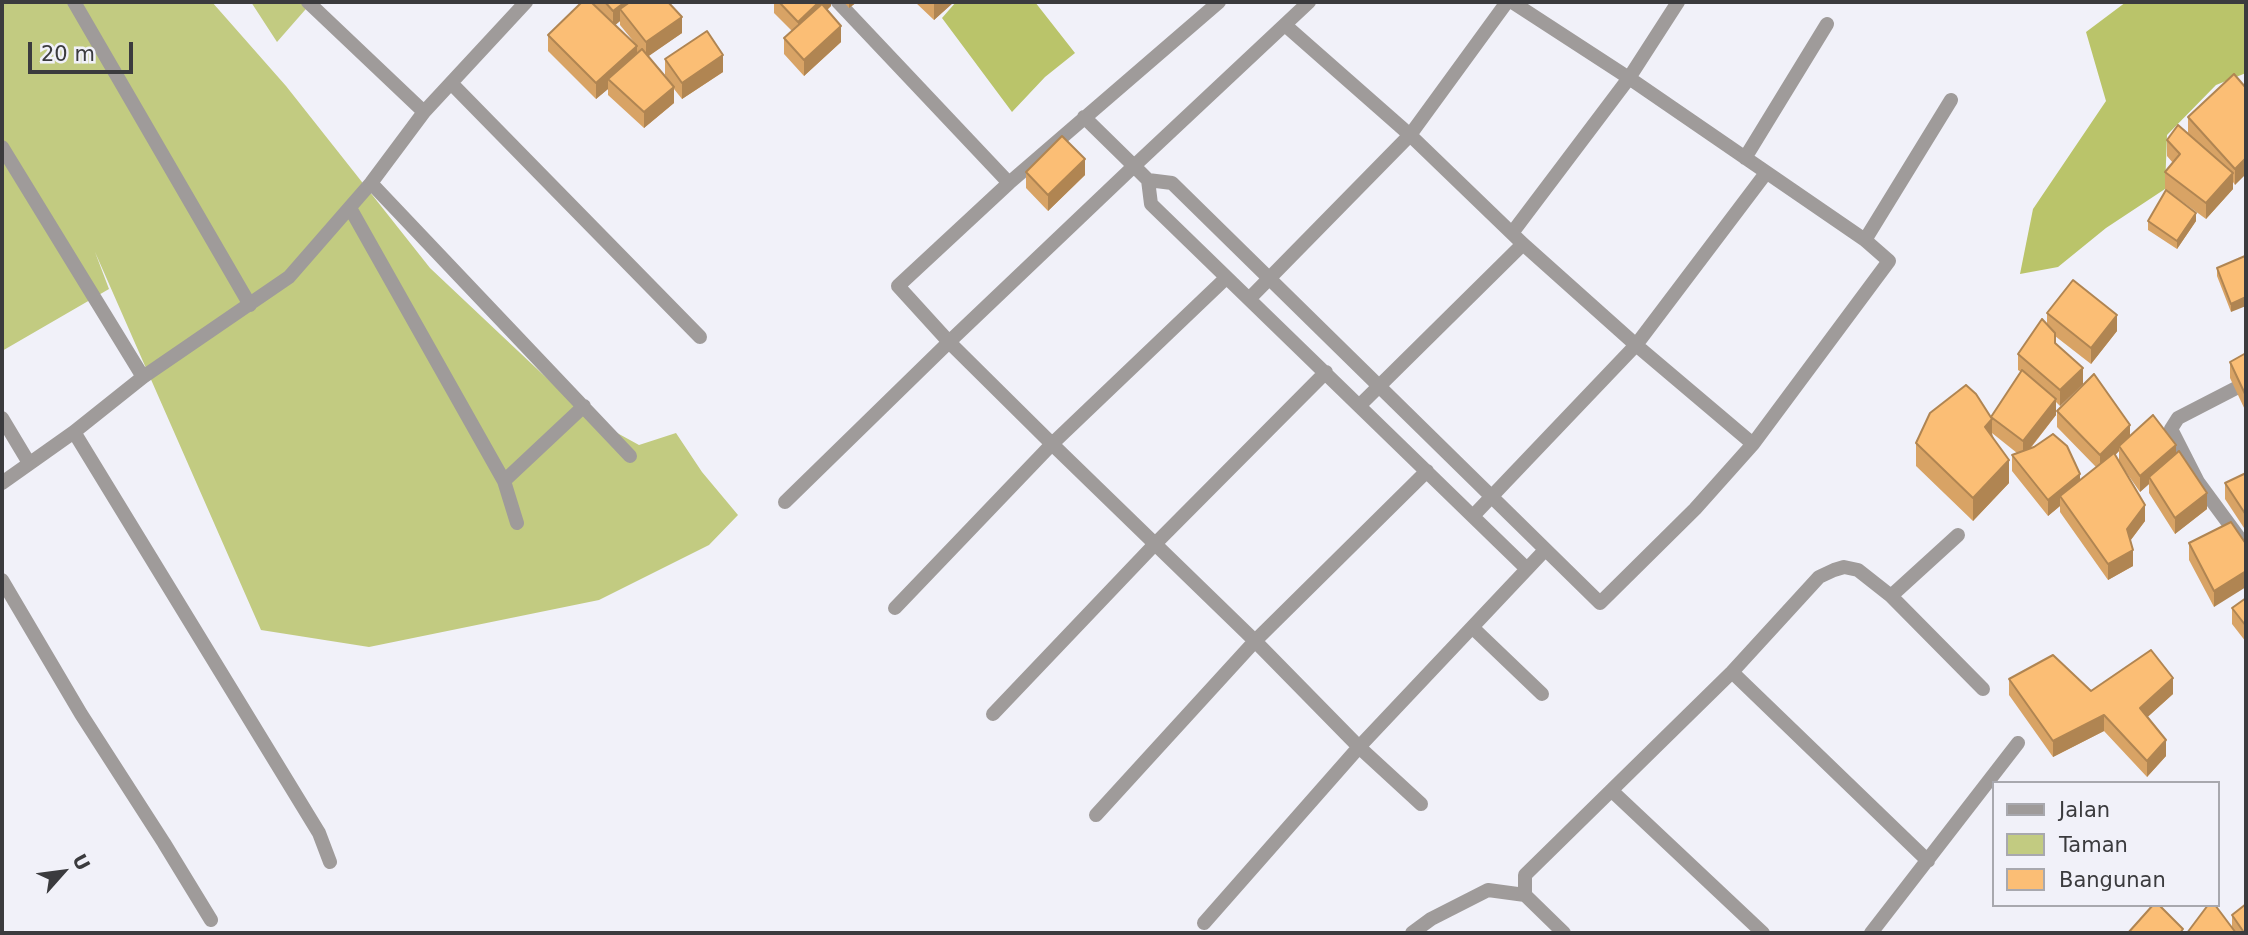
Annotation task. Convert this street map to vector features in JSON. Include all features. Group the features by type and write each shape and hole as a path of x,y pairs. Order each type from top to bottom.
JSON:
{"street":[{"path":"74,2 250,306"},
{"path":"307,2 424,112"},
{"path":"838,2 1009,183"},
{"path":"1219,2 1009,183 898,286 949,342 1255,641 1359,747 1421,804"},
{"path":"785,502 949,342 1309,2"},
{"path":"1148,180 1172,183 1268,278 1380,386 1490,497 1600,603 1695,509 1754,444 1889,261 1865,240 1629,78 1510,2 1410,135 1268,278 1249,299"},
{"path":"1360,405 1517,238 1629,78 1678,2"},
{"path":"2,483 74,432 143,377 289,277 371,183 424,112 519,4"},
{"path":"1745,158 1827,24"},
{"path":"1285,25 1410,135 1517,238 1636,345 1754,444"},
{"path":"451,83 700,337"},
{"path":"1865,240 1951,100"},
{"path":"1084,117 1148,180 1151,204 1527,569"},
{"path":"2,147 143,377"},
{"path":"1473,516 1636,345 1766,173"},
{"path":"371,183 629,456"},
{"path":"350,208 504,481 517,523"},
{"path":"895,608 1052,444 1226,278"},
{"path":"993,714 1154,545 1326,372"},
{"path":"2246,383 2178,418 2171,429 2198,482 2246,547"},
{"path":"504,481 584,406"},
{"path":"2,418 29,463"},
{"path":"74,432 319,833 330,862"},
{"path":"1097,815 1255,641 1427,471"},
{"path":"1891,596 1958,535"},
{"path":"1204,923 1359,747 1545,550"},
{"path":"1525,895 1524,875 1732,672 1819,577 1834,570 1844,567 1858,570 1891,596 1983,690"},
{"path":"2,580 81,714 211,920"},
{"path":"1473,628 1542,694"},
{"path":"1732,672 1928,861"},
{"path":"1871,933 2018,743"},
{"path":"1612,791 1763,933"},
{"path":"1412,933 1431,919 1488,890 1525,895 1563,933"}],"green space":[{"path":"2,2 212,2 286,86 430,268 588,417 639,445 676,433 702,472 738,515 709,545 599,600 369,647 261,630 95,252 109,289 2,351"},
{"path":"251,2 312,2 277,42"},
{"path":"956,2 1035,2 1075,53 1045,77 1012,112 942,18"},
{"path":"2126,2 2246,2 2246,73 2216,85 2167,135 2165,189 2106,228 2058,267 2020,274 2033,209 2106,101 2086,32"}],"building":[{"path":"582,2 591,2 637,46 596,83 548,35"},
{"path":"605,2 625,2 613,11"},
{"path":"630,2 668,2 682,17 646,42 620,9"},
{"path":"779,2 819,2 798,22"},
{"path":"822,4 841,26 804,60 784,38"},
{"path":"707,31 723,55 682,83 665,59"},
{"path":"642,49 674,87 644,112 608,79"},
{"path":"2234,74 2246,88 2246,158 2235,169 2188,117"},
{"path":"2178,125 2233,173 2206,203 2165,172 2180,154 2167,140"},
{"path":"1062,136 1085,159 1048,195 1026,172"},
{"path":"2166,190 2196,213 2177,241 2148,221"},
{"path":"2245,256 2246,297 2231,304 2217,268"},
{"path":"2073,280 2117,315 2091,348 2047,313"},
{"path":"2042,319 2055,333 2055,343 2083,368 2060,390 2018,354"},
{"path":"2246,353 2246,396 2230,362"},
{"path":"2022,370 2056,399 2023,441 1991,417"},
{"path":"2094,374 2130,425 2100,455 2057,411"},
{"path":"1966,385 1976,394 1992,419 1985,427 2009,460 1973,498 1916,443 1930,413"},
{"path":"2153,415 2176,445 2140,476 2119,446"},
{"path":"2053,434 2067,446 2080,474 2048,500 2012,455 2034,447"},
{"path":"2179,451 2207,493 2175,518 2149,477"},
{"path":"2114,453 2145,505 2127,529 2133,550 2108,564 2060,496"},
{"path":"2246,473 2246,515 2225,483"},
{"path":"2231,522 2246,544 2246,571 2214,591 2189,543"},
{"path":"2246,598 2246,626 2232,608"},
{"path":"2151,650 2173,678 2140,708 2166,740 2147,761 2104,715 2053,741 2009,679 2053,655 2091,691"},
{"path":"2246,904 2246,933 2242,933 2232,915"},
{"path":"2151,907 2161,907 2183,929 2180,933 2128,933"},
{"path":"2206,907 2216,907 2236,933 2187,933"}]}
